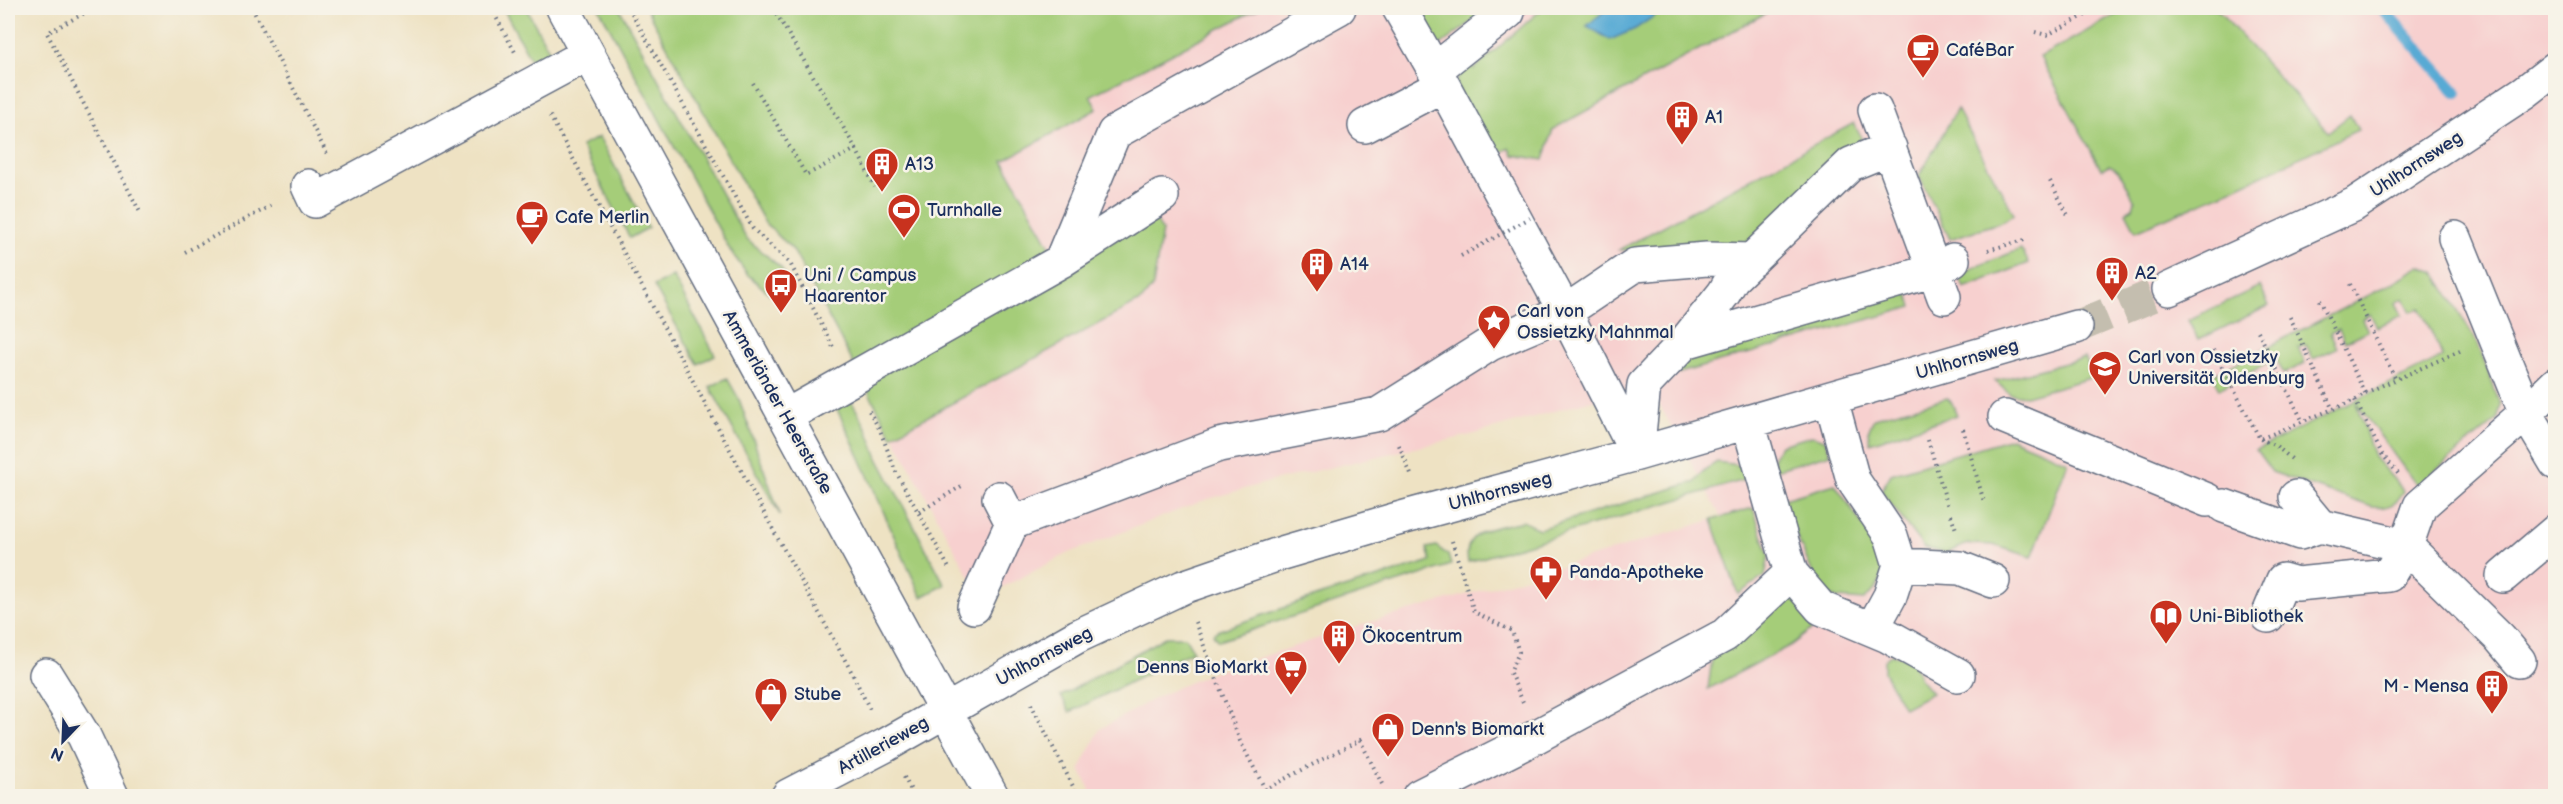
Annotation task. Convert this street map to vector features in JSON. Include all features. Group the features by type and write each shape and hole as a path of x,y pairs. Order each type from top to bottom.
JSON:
{"street":[{"name":"Ammerländer Heerstraße","path":"563,8 992,796"},
{"path":"1060,261 1113,134 1339,8"},
{"path":"1399,8 1565,312 1637,454"},
{"path":"1365,126 1439,78 1509,9"},
{"path":"308,186 315,201 588,54"},
{"name":"Uhlhornsweg","path":"2169,289 2355,204 2515,98 2556,68"},
{"path":"1685,342 1944,276 1875,110"},
{"path":"1637,454 1644,385 1685,342 1724,293 1732,279 1851,164 1890,148"},
{"path":"786,416 1060,261 1162,196"},
{"path":"2455,238 2526,413 2556,464"},
{"path":"974,607 1006,510 1218,445 1379,414 1490,344 1565,312 1635,265 1707,259 1752,260"},
{"path":"2478,344 2486,312"},
{"name":"Uhlhornsweg","path":"945,710 1078,636 1183,587 1282,553 1831,399 2076,327"},
{"path":"2268,616 2283,580 2297,584 2389,575 2406,546 2420,506 2556,384"},
{"path":"1831,399 1853,480 1891,536 1900,565 1890,596 1872,629"},
{"path":"2005,417 2216,503 2300,533 2320,526 2406,546 2509,650 2500,590 2556,531"},
{"path":"1748,422 1791,573 1821,608 1872,629 1958,675"},
{"path":"2296,497 2320,526"},
{"path":"1900,565 1960,568 1993,581"},
{"path":"1419,796 1537,736 1725,635 1791,573"},
{"path":"46,675 84,736 112,796"},
{"name":"Artillerieweg","path":"788,796 945,710"}],"path":[{"path":"94,8 47,33 140,212"},
{"path":"252,8 344,186"},
{"path":"491,8 851,670 914,796"},
{"path":"629,8 753,229 790,263 851,380 880,430 895,470 957,582 974,607"},
{"path":"773,8 856,149 875,187"},
{"path":"2035,32 2047,35 2099,8"},
{"path":"753,83 806,175 856,149"},
{"path":"2050,181 2068,217"},
{"path":"185,252 308,186"},
{"path":"1461,256 1530,218"},
{"path":"2350,285 2396,380"},
{"path":"2320,300 2365,393"},
{"path":"2290,317 2332,408"},
{"path":"2258,331 2302,420"},
{"path":"2213,350 2260,439 2355,400 2365,393 2444,357 2478,344"},
{"path":"2355,400 2382,454 2423,504"},
{"path":"1379,414 1392,430 1425,512"},
{"path":"1963,429 1984,502"},
{"path":"1928,440 1948,507"},
{"path":"918,512 973,478"},
{"path":"1464,579 1474,612 1512,631 1519,652 1510,673 1537,736"},
{"path":"1183,587 1207,658 1240,741 1265,789 1360,740 1386,790"},
{"path":"1014,672 1078,796"}],"shaded area":[{"name":"Carl von Ossietzky Universität Oldenburg","path":"647,8 2555,8 2555,796 1093,796 1080,769 1100,729 1159,696 1206,675 1353,627 1514,581 1721,517 1648,384 1475,434 1276,480 1205,500 1069,553 1003,587 969,576 793,250 765,223"}],"green space":[{"path":"503,8 526,8 552,56 534,66"},
{"path":"599,8 619,8 746,238 781,268 789,282 770,294 747,274 730,250"},
{"path":"646,8 1259,8 1090,96 1097,109 1003,161 1062,268 1155,218 1162,231 1153,286 1142,300 892,436 793,250 765,223"},
{"path":"1408,8 1491,8 1436,48"},
{"path":"1543,8 1608,8 1587,26 1635,29 1666,8 1775,8 1553,129 1544,160 1513,155 1510,148 1491,158 1452,91 1468,57 1474,69"},
{"path":"2128,8 2216,8 2328,132 2350,115 2358,130 2233,189 2136,231 2126,212 2133,208 2135,201 2124,180 2114,167 2109,165 2101,169 2040,57"},
{"path":"1957,109 2014,214 2004,221 1950,239 1919,176"},
{"path":"1854,123 1864,144 1740,257 1619,250"},
{"path":"599,137 648,228 630,238 581,146"},
{"path":"2021,249 2029,263 1964,288 1958,274"},
{"path":"2420,266 2435,272 2478,344 2500,404 2498,419 2417,486 2356,403 2374,457 2404,491 2399,500 2387,507 2372,507 2272,472 2256,450 2443,357 2420,308 2411,312 2404,298 2396,303 2402,315 2377,327 2370,314 2362,319 2368,331 2345,342 2339,329 2330,333 2337,348 2313,359 2306,345 2298,348 2305,363 2284,374 2276,359 2219,389 2213,375 2391,284"},
{"path":"673,276 715,355 698,364 654,286"},
{"path":"2260,286 2269,306 2198,340 2188,320"},
{"path":"1907,289 1912,307 1673,375 1703,345"},
{"path":"2085,358 2094,377 2026,396 2010,394 1995,381"},
{"path":"727,378 739,399 780,515 710,387"},
{"path":"844,388 945,585 922,597 830,396"},
{"path":"1947,398 1957,415 1870,443 1868,432 1874,418"},
{"path":"1812,436 1825,440 1831,454 1775,470 1773,458 1781,445"},
{"path":"2011,438 2068,462 2032,557 1993,545 1968,544 1946,553 1924,548 1881,491 1891,474"},
{"path":"1717,462 1738,465 1751,478 1468,562 1467,551 1470,542 1483,531 1522,521 1539,529 1694,482 1704,470"},
{"path":"1835,484 1871,539 1882,562 1883,570 1879,584 1864,600 1836,598 1820,590 1781,500"},
{"path":"1753,508 1769,555 1765,576 1738,594 1712,520"},
{"path":"1436,546 1448,555 1451,565 1218,641 1213,634 1318,596 1431,561 1427,548"},
{"path":"1792,595 1808,609 1816,626 1791,645 1708,689 1713,652"},
{"path":"1165,637 1185,637 1193,651 1070,712 1061,696"},
{"path":"1892,654 1913,662 1920,679 1932,693 1904,708 1884,672 1884,660"}],"water":[{"path":"1608,8 1666,8 1635,29 1610,40 1587,26"}],"waterway":[{"path":"2382,8 2456,92"}],"tunnel":[{"path":"2076,327 2169,289"}],"place":[{"name":"CaféBar","path":"1923,79"},
{"name":"A1","path":"1682,146"},
{"name":"A13","path":"882,193"},
{"name":"Turnhalle","path":"904,239"},
{"name":"Cafe Merlin","path":"532,246"},
{"name":"A14","path":"1317,293"},
{"name":"A2","path":"2112,302"},
{"name":"Uni / Campus Haarentor","path":"781,314"},
{"name":"Carl von Ossietzky Mahnmal","path":"1494,350"},
{"name":"Carl von Ossietzky Universität Oldenburg","path":"2105,396"},
{"name":"Panda-Apotheke","path":"1546,601"},
{"name":"Uni-Bibliothek","path":"2166,645"},
{"name":"Ökocentrum","path":"1339,665"},
{"name":"Denns BioMarkt","path":"1291,696"},
{"name":"M - Mensa","path":"2492,715"},
{"name":"Stube","path":"771,723"},
{"name":"Denn's Biomarkt","path":"1388,758"}]}
